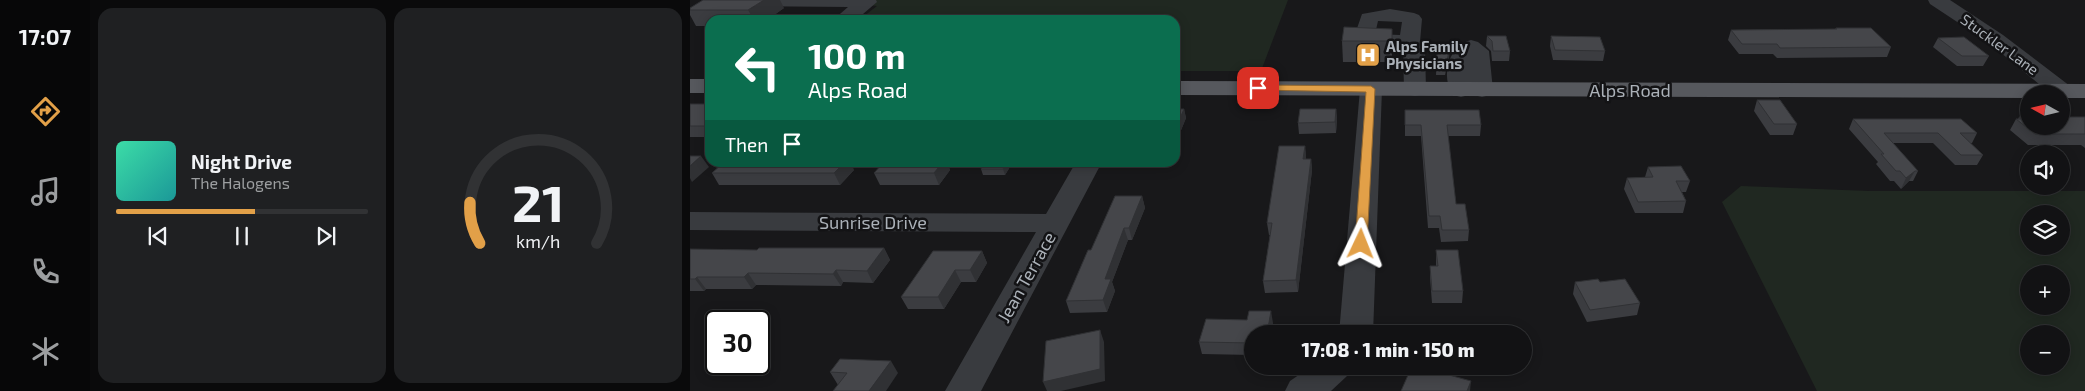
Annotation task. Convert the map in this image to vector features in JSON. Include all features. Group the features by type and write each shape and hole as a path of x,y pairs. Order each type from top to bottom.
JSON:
{"main road":[{"path":"690,86 705,86"},
{"name":"Alps Road","path":"1180,88 2020,91"},
{"name":"Alps Road","path":"2070,91 2085,91"}],"street":[{"path":"712,0 869,1"},
{"name":"Stuckler Lane","path":"1936,0 1996,39 2054,85"},
{"path":"850,15 869,1"},
{"path":"1410,42 1415,50 1415,89"},
{"path":"1357,325 1371,89"},
{"name":"Jean Terrace","path":"963,391 1086,167"},
{"name":"Sunrise Drive","path":"690,221 1056,223"},
{"path":"1302,391 1326,375"}],"shaded area":[{"path":"857,0 1288,0 1261,71 1180,71 1180,15 865,15 877,6 853,3"},
{"path":"1741,186 1869,191 2020,191 2020,195 2070,195 2070,191 2085,191 2085,391 1817,391 1722,202"}],"building":[{"path":"703,0 764,0 748,10 690,10 690,8"},
{"path":"1344,27 1392,29 1392,41 1342,41"},
{"path":"1871,28 1891,47 1780,48 1777,44 1742,44 1731,30 1837,29"},
{"path":"1487,36 1506,36 1510,51 1493,51 1492,41"},
{"path":"1551,36 1600,37 1605,51 1555,50"},
{"path":"1964,37 1989,56 1962,56 1938,38"},
{"path":"1437,47 1450,47 1446,65 1437,64"},
{"path":"1757,100 1780,100 1797,124 1774,124"},
{"path":"690,104 705,104 705,126 690,126"},
{"path":"1180,109 1184,109 1180,118"},
{"path":"1300,109 1336,109 1335,122 1298,123"},
{"path":"1405,110 1479,110 1481,125 1447,125 1456,204 1465,204 1469,230 1442,230 1440,216 1429,216 1421,125 1405,125"},
{"path":"2070,117 2085,117 2085,134 2070,134"},
{"path":"1853,119 1961,119 1977,133 1960,133 1983,155 1961,155 1938,133 1884,133 1918,171 1915,171 1906,178 1900,171 1896,171 1881,154 1884,154"},
{"path":"1279,146 1305,146 1303,159 1311,159 1296,280 1263,281 1272,223 1267,223"},
{"path":"690,156 701,156 690,166"},
{"path":"1681,166 1690,181 1676,181 1686,201 1638,202 1627,178 1653,177 1648,167"},
{"path":"719,167 840,167 834,173 712,173"},
{"path":"879,167 939,167 934,173 874,173"},
{"path":"982,167 1004,167 1003,169 981,169"},
{"path":"1115,196 1142,196 1129,228 1124,228 1105,279 1111,279 1103,300 1066,301 1088,250 1091,250"},
{"path":"759,248 884,248 867,271 836,270 833,274 748,273 744,277 697,277 690,279 690,249 757,250"},
{"path":"1436,250 1458,250 1463,291 1432,291 1430,266 1438,266"},
{"path":"933,251 982,251 970,270 955,270 938,297 901,297"},
{"path":"1598,279 1600,282 1625,279 1640,303 1590,310 1575,282"},
{"path":"1249,311 1271,311 1269,325 1244,325 1244,343 1199,342 1206,319 1247,320"},
{"path":"1100,330 1100,369 1043,382 1046,341"},
{"path":"840,359 891,361 869,391 833,391 847,373 830,372"},
{"path":"1408,375 1449,375 1471,381 1467,391 1401,391"}],"place":[{"name":"Alps Family Physicians","path":"1368,55"}],"route":[{"path":"1258,88 1371,89 1364,173 1361,244"}]}
